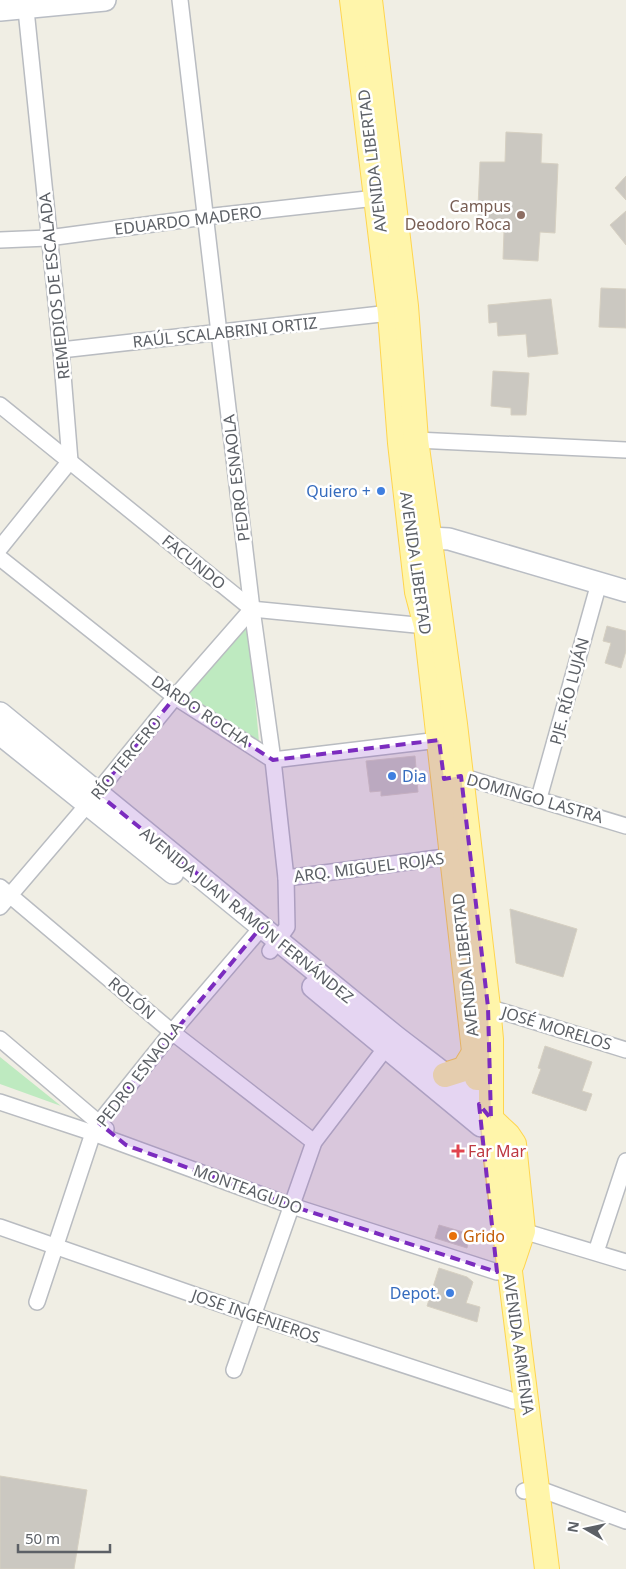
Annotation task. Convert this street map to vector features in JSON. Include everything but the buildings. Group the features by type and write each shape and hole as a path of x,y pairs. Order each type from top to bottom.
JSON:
{"main road":[{"path":"0,10 26,4 105,0"},
{"name":"AVENIDA LIBERTAD","path":"352,0 390,313 400,443 427,547 417,592 426,626 439,740 452,777 453,856 484,1117"},
{"name":"AVENIDA LIBERTAD","path":"370,0 406,306 416,440 452,777 488,1007 491,1039 484,1117"},
{"path":"427,547 452,555 597,589 626,592"},
{"path":"597,589 626,604"},
{"name":"AVENIDA JUAN RAMÓN FERNÁNDEZ","path":"0,713 92,799"},
{"name":"AVENIDA JUAN RAMÓN FERNÁNDEZ","path":"0,734 92,799 266,938 484,1117"},
{"name":"AVENIDA JUAN RAMÓN FERNÁNDEZ","path":"391,1042 445,1075 484,1117"},
{"path":"445,1075 464,1069 475,1050"},
{"path":"484,1117 508,1135 514,1144 523,1231 503,1272"},
{"name":"AVENIDA ARMENIA","path":"484,1117 530,1490 533,1569"},
{"name":"AVENIDA ARMENIA","path":"503,1272 514,1401 547,1569"}],"street":[{"name":"PEDRO ESNAOLA","path":"37,1302 96,1128 172,1032 266,938 287,927 286,878 273,760 252,609 180,0"},
{"name":"REMEDIOS DE ESCALADA","path":"26,4 48,238 61,350 70,461"},
{"name":"EDUARDO MADERO","path":"0,240 48,238 205,217 376,198"},
{"name":"RAÚL SCALABRINI ORTIZ","path":"61,350 390,313"},
{"name":"FACUNDO","path":"0,405 252,609"},
{"path":"416,440 626,450"},
{"path":"0,548 70,461"},
{"name":"DARDO ROCHA","path":"0,558 175,696 273,760"},
{"name":"PJE. RÍO LUJÁN","path":"539,798 597,589"},
{"path":"252,609 426,626"},
{"name":"RÍO TERCERO","path":"3,896 92,799 175,696 252,609"},
{"path":"273,760 439,740"},
{"name":"DOMINGO LASTRA","path":"452,777 539,798 626,826"},
{"name":"ARQ. MIGUEL ROJAS","path":"286,878 453,856"},
{"name":"ROLÓN","path":"3,896 172,1032 314,1142"},
{"name":"JOSÉ MORELOS","path":"488,1007 626,1050"},
{"path":"0,1040 96,1128"},
{"path":"234,1370 314,1142 391,1042"},
{"name":"MONTEAGUDO","path":"0,1102 96,1128 126,1145 292,1206 503,1272"},
{"path":"596,1252 626,1161"},
{"name":"JOSE INGENIEROS","path":"0,1226 252,1315 514,1401"},
{"path":"523,1231 626,1262"},
{"path":"530,1490 626,1521"}],"highlighted area":[{"path":"175,697 273,760 439,740 444,779 461,776 488,1007 491,1119 479,1104 497,1272 292,1206 126,1145 99,1123 262,926 97,793"}],"green space":[{"path":"248,618 259,742 181,694"},
{"path":"0,1057 61,1106 0,1084"}],"place":[{"name":"Campus Deodoro Roca","path":"521,215"},
{"name":"Quiero +","path":"381,491"},
{"name":"Dia","path":"392,776"},
{"name":"Far Mar","path":"458,1151"},
{"name":"Grido","path":"453,1236"},
{"name":"Depot.","path":"450,1293"}]}
